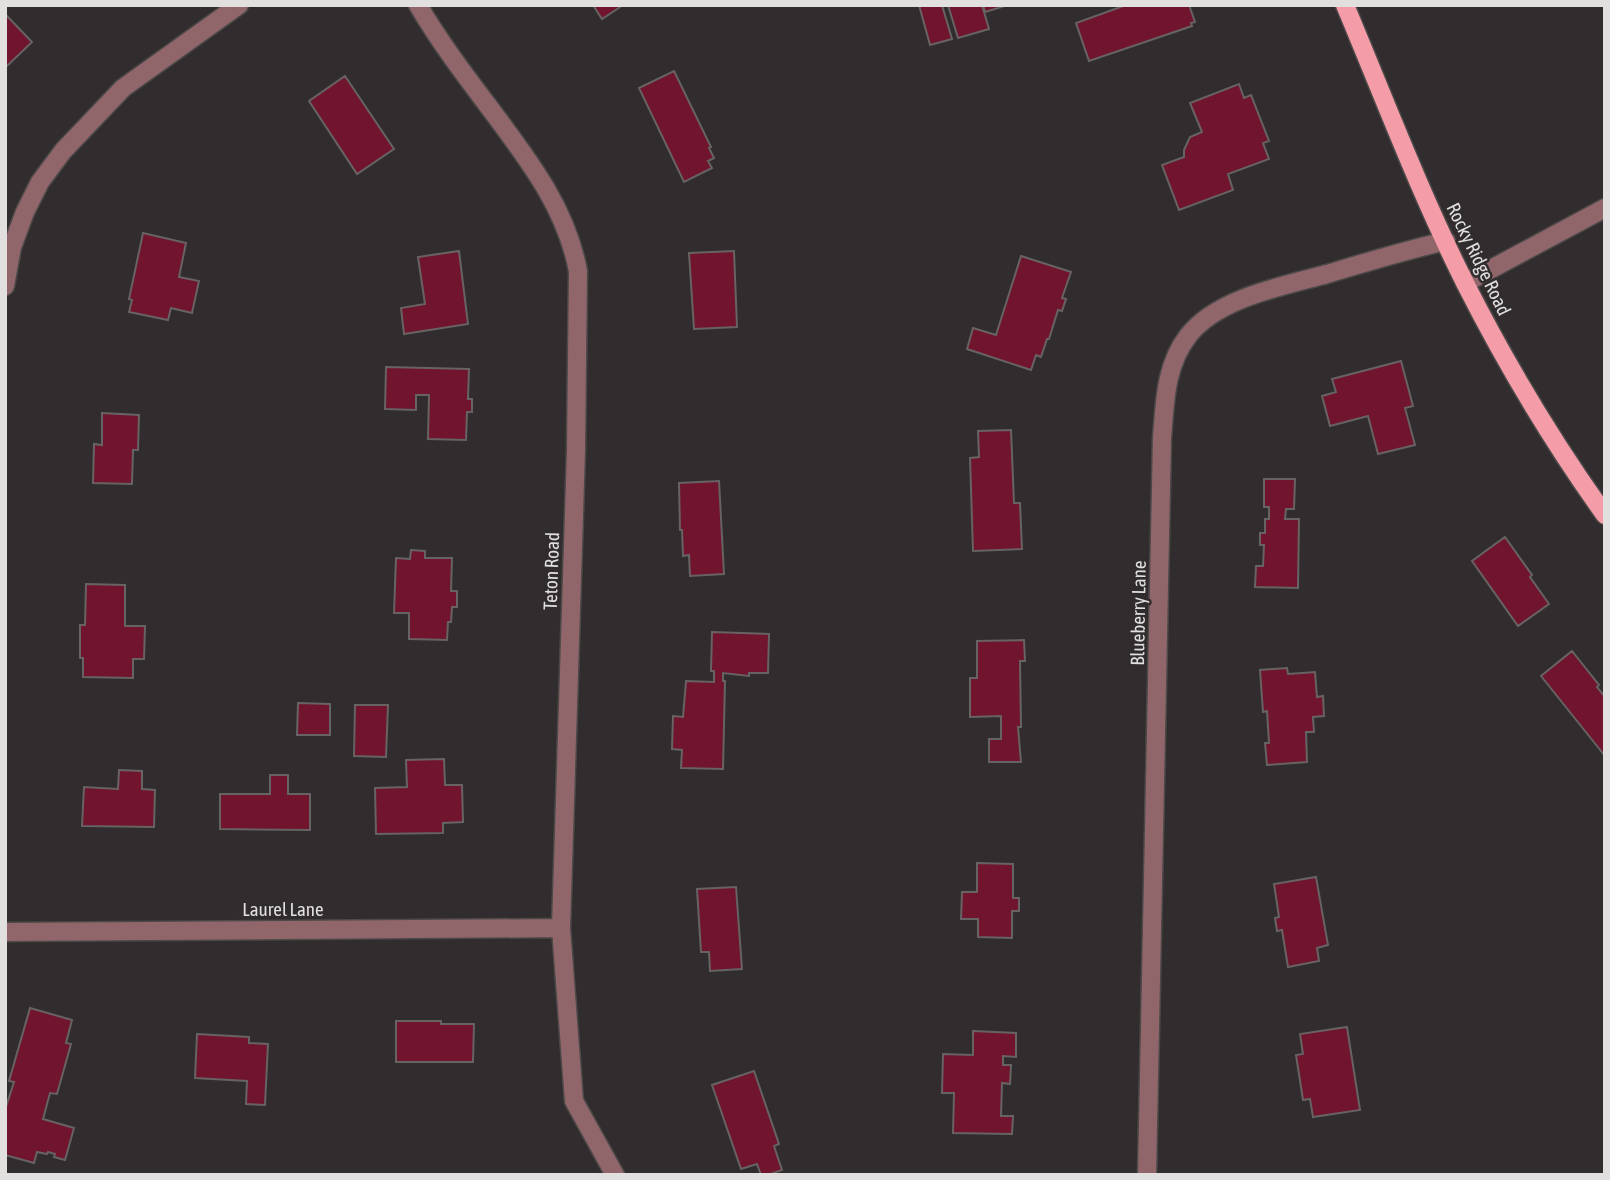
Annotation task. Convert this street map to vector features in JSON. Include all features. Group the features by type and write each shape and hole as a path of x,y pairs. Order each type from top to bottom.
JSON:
{"main road":[{"name":"Rocky Ridge Road","path":"1345,5 1424,194 1465,283 1525,394 1605,515"}],"street":[{"path":"5,286 12,247 25,212 40,182 63,151 123,88 239,5"},
{"name":"Teton Road","path":"418,5 549,192 562,216 573,246 578,271 577,412 561,928 574,1101 615,1175"},
{"path":"1465,283 1605,208"},
{"name":"Blueberry Lane","path":"1147,1175 1162,438 1168,377 1177,353 1198,324 1238,301 1446,240"},
{"name":"Laurel Lane","path":"5,932 561,928"}],"building":[{"path":"593,5 623,5 602,19"},
{"path":"919,5 942,5 952,39 930,45"},
{"path":"948,5 982,5 989,29 958,38"},
{"path":"983,5 1008,5 985,12"},
{"path":"1126,5 1189,5 1195,22 1191,23 1192,26 1089,61 1076,23"},
{"path":"5,16 32,42 5,68"},
{"path":"674,71 714,158 708,161 712,168 684,182 639,88"},
{"path":"345,76 394,149 357,174 309,101"},
{"path":"1239,84 1244,98 1251,95 1269,141 1263,143 1269,159 1228,174 1233,190 1179,210 1162,165 1184,157 1190,137 1202,132 1190,103"},
{"path":"143,233 186,243 179,277 199,281 192,313 171,308 168,320 129,312 132,300 129,299"},
{"path":"459,251 468,324 404,334 401,308 425,304 418,257"},
{"path":"734,251 737,327 694,329 689,253"},
{"path":"1021,256 1071,272 1062,298 1066,299 1062,311 1058,310 1041,357 1036,355 1031,370 967,349 973,328 996,335"},
{"path":"1401,361 1413,406 1405,408 1415,445 1378,454 1368,416 1330,426 1322,396 1336,392 1332,379"},
{"path":"386,367 469,369 468,399 472,399 472,412 467,412 466,440 428,439 429,395 416,395 416,410 385,409"},
{"path":"102,413 139,415 138,450 133,450 132,484 93,483 94,444 102,445"},
{"path":"1011,430 1014,503 1020,503 1022,549 973,551 970,458 979,457 978,431"},
{"path":"1264,479 1295,479 1294,509 1286,509 1285,519 1299,519 1298,588 1255,587 1256,566 1263,566 1264,545 1260,545 1260,533 1265,533 1265,519 1269,519 1269,507 1264,507"},
{"path":"719,481 724,574 690,576 689,555 683,556 679,483"},
{"path":"1505,537 1549,604 1518,626 1472,561"},
{"path":"411,550 425,551 425,558 452,558 451,591 457,591 457,607 452,607 447,640 409,639 409,613 394,613 396,558 410,559"},
{"path":"86,584 125,585 125,626 145,626 144,659 133,659 133,678 83,677 80,625 85,625"},
{"path":"712,632 769,634 768,673 749,673 749,676 723,673 723,769 681,768 682,750 672,749 673,716 683,717 686,681 714,682 714,671 711,671"},
{"path":"1024,640 1025,661 1020,661 1021,727 1018,727 1021,762 989,762 989,739 1001,739 1001,716 970,717 970,678 977,678 977,641"},
{"path":"1572,651 1599,685 1597,687 1605,697 1605,756 1541,676"},
{"path":"1287,668 1288,674 1315,672 1317,697 1323,696 1324,716 1313,717 1314,732 1306,732 1307,762 1267,765 1267,711 1263,712 1260,670"},
{"path":"298,703 330,704 330,735 297,735"},
{"path":"355,705 388,705 386,757 354,756"},
{"path":"444,759 445,785 462,785 463,822 443,823 443,833 376,834 375,788 407,787 406,760"},
{"path":"119,770 142,771 142,789 155,790 154,827 82,826 84,787 118,789"},
{"path":"270,775 288,775 288,794 310,794 310,830 220,829 220,794 270,794"},
{"path":"977,863 1013,864 1013,898 1019,898 1019,911 1012,911 1012,938 978,937 978,919 961,919 962,892 977,892"},
{"path":"1316,877 1328,945 1317,948 1319,961 1288,967 1282,930 1277,931 1275,918 1279,917 1274,884"},
{"path":"736,887 742,969 710,971 709,952 701,952 697,889"},
{"path":"30,1008 72,1020 66,1043 71,1044 57,1094 50,1093 43,1119 74,1128 65,1160 48,1152 37,1152 34,1163 5,1155 5,1110 14,1082 9,1081"},
{"path":"396,1021 474,1024 473,1062 396,1062"},
{"path":"1347,1027 1360,1110 1313,1117 1310,1099 1303,1100 1296,1055 1303,1054 1300,1034"},
{"path":"973,1031 1016,1033 1016,1057 1003,1056 1003,1065 1011,1065 1010,1084 1002,1083 1001,1116 1013,1116 1012,1134 953,1133 954,1093 942,1093 943,1054 973,1055"},
{"path":"197,1034 249,1037 249,1043 268,1044 265,1105 246,1104 247,1081 195,1078"},
{"path":"754,1071 779,1144 774,1146 782,1170 768,1175 761,1175 757,1164 741,1169 712,1085"}]}
